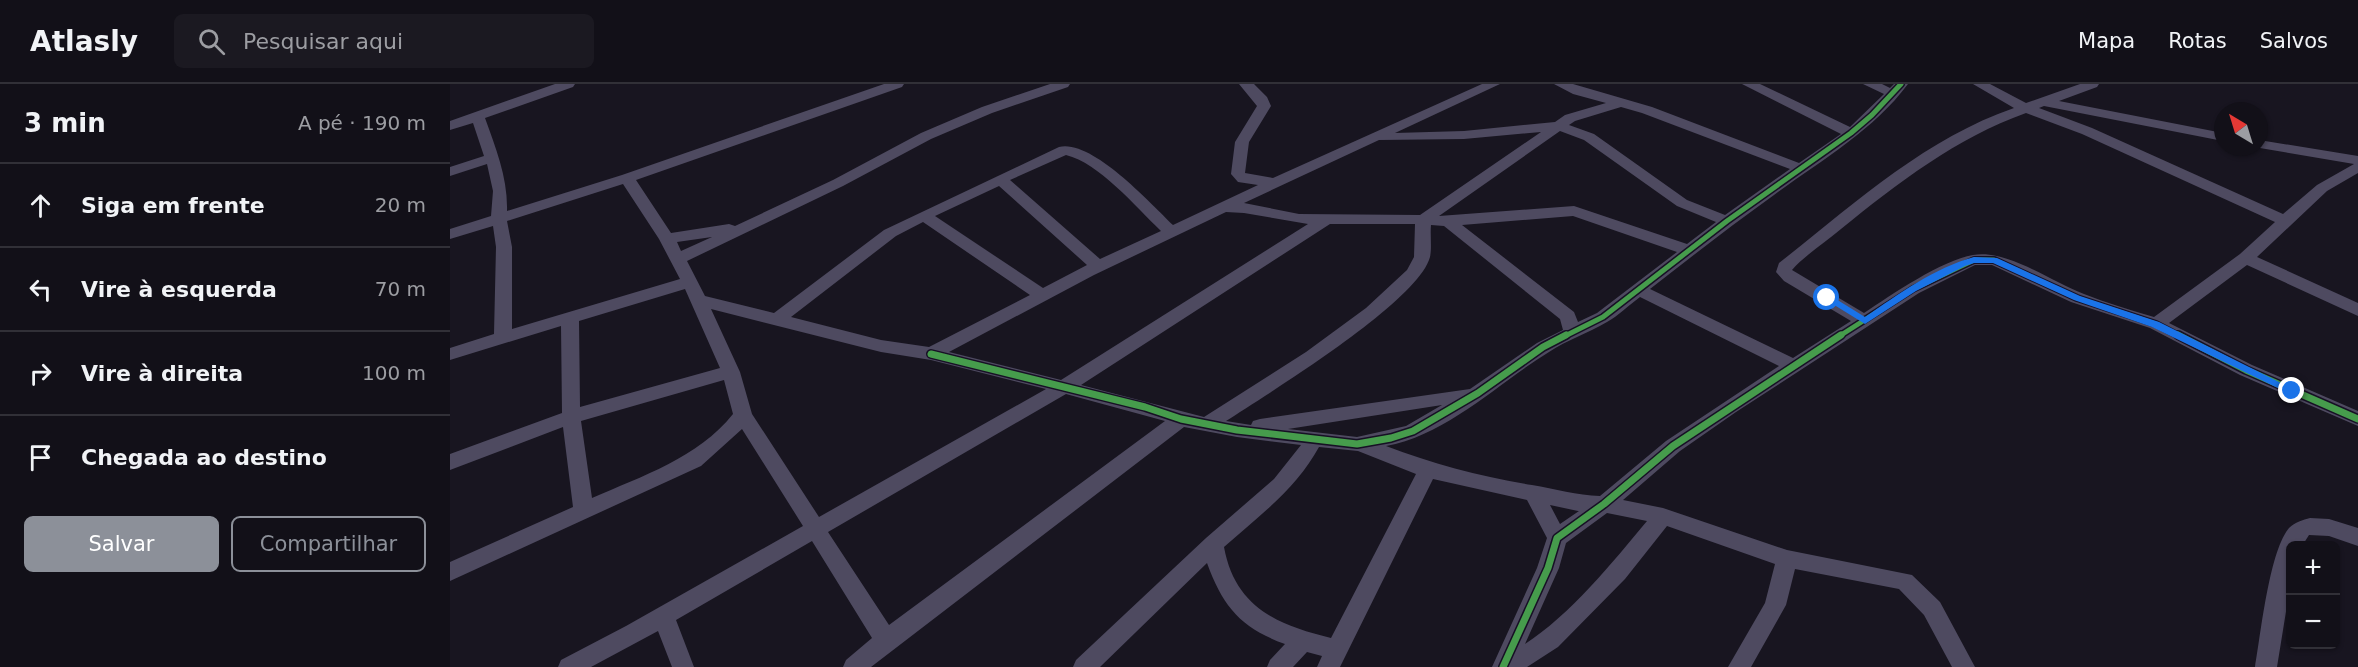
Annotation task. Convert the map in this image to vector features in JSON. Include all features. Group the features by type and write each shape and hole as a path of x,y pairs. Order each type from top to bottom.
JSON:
{"street":[{"path":"450,126 478,118 568,84"},
{"path":"450,234 627,178 897,84"},
{"path":"678,259 838,183 926,135 987,110 1063,84"},
{"path":"1246,84 1258,95 1264,106 1242,142 1238,174 1243,179 1276,183"},
{"path":"931,354 1041,294 1170,231 1224,208 1472,88 1493,84"},
{"path":"1561,84 1656,113 1802,169"},
{"path":"1749,84 1851,133"},
{"path":"1870,84 1896,89"},
{"path":"1980,84 2023,107 2087,131 2284,221"},
{"path":"1865,321 1790,277 1784,272 1785,267 1900,176 1966,133 2023,107 2092,84"},
{"path":"1357,444 1391,438 1413,431 1478,393 1543,347 1603,316 1727,221 1851,133 1896,89"},
{"path":"2042,101 2214,135"},
{"path":"1423,220 1578,114 1618,103"},
{"path":"478,118 492,158 500,191 499,218 504,247 503,339"},
{"path":"1366,140 1415,135 1464,135 1560,126 1583,134 1606,148 1682,203 1727,221"},
{"path":"2268,145 2358,160"},
{"path":"778,319 890,233 924,214 1064,150 1084,154 1123,186 1170,231"},
{"path":"450,171 492,158"},
{"path":"2156,324 2246,258 2322,188 2358,167"},
{"path":"627,178 667,239 699,300 731,372 743,415 886,640"},
{"path":"1000,179 1098,266"},
{"path":"1224,208 1244,207 1299,219 1325,220 1448,221 1503,218 1550,211 1574,211 1690,251"},
{"path":"924,214 1041,294"},
{"path":"569,667 663,616 1062,388 1325,220"},
{"path":"1207,424 1321,350 1372,312 1414,273 1422,257 1423,220"},
{"path":"1448,221 1568,316 1572,332"},
{"path":"667,239 745,226"},
{"path":"2246,258 2358,310"},
{"path":"1505,667 1548,568 1557,538 1605,504 1692,432 1865,321 1936,277 1962,264 1985,259 2011,267 2077,298 2156,324 2256,374 2358,419"},
{"path":"450,354 689,282"},
{"path":"1639,290 1794,366"},
{"path":"699,300 863,342 931,354 1145,407 1181,419 1237,430 1357,444 1428,470 1578,503 1605,504 1664,516 1787,559 1904,581 1925,599 1937,616 1964,667"},
{"path":"570,319 571,417 584,512"},
{"path":"450,462 571,417 731,372"},
{"path":"1237,430 1478,393"},
{"path":"450,572 694,461 718,442 743,415"},
{"path":"854,667 886,640 1181,419"},
{"path":"1084,667 1213,544 1282,482 1306,455 1312,440"},
{"path":"1213,544 1215,561 1222,577 1250,616 1333,658 1428,470"},
{"path":"1533,493 1557,538"},
{"path":"1505,667 1550,640 1617,573 1664,516"},
{"path":"2292,541 2293,536 2304,526 2322,525 2358,537"},
{"path":"1739,667 1775,605 1787,559"},
{"path":"2266,667 2286,564"},
{"path":"663,616 683,667"},
{"path":"1278,667 1303,641"}],"cycle path":[{"path":"931,354 1145,407 1181,419 1237,430 1357,444 1391,438 1413,431 1478,393 1543,347 1603,317 1727,221 1851,133 1872,115 1901,84"},
{"path":"1503,667 1548,568 1557,538 1604,504 1673,446 1729,407 1913,289 1974,260 1994,260 2077,298 2156,324 2246,370 2358,419"}],"route":[{"path":"1827,298 1865,321 1913,289 1962,264 1974,260 1994,260 2077,298 2156,324 2292,391"}]}
